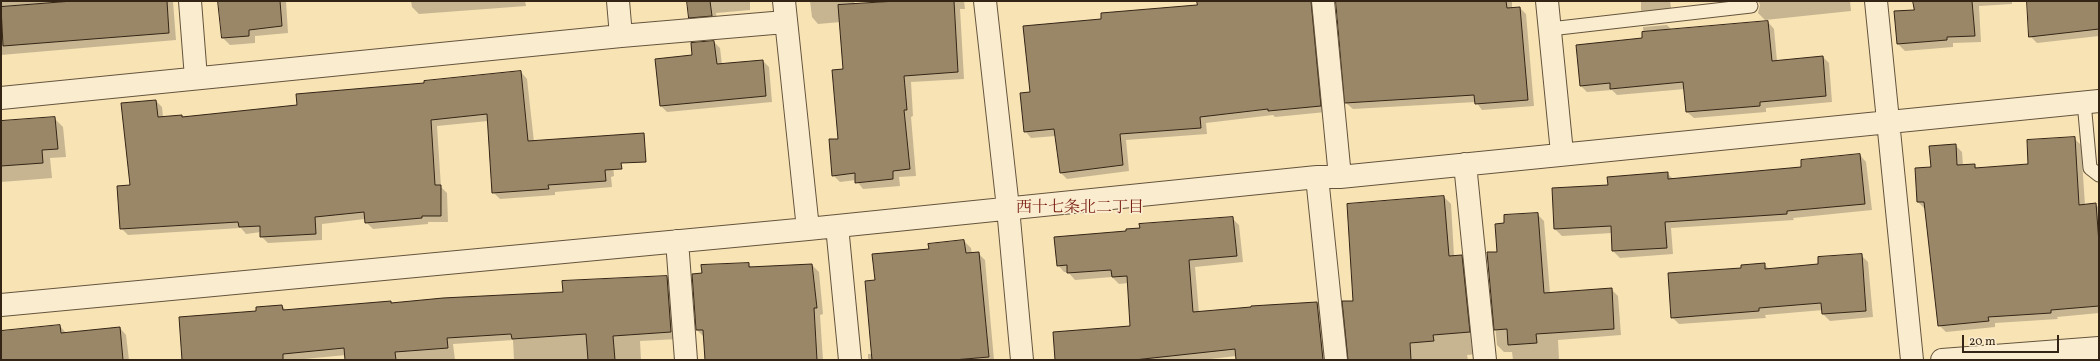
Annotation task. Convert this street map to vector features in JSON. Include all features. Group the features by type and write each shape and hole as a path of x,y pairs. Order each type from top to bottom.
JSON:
{"street":[{"path":"190,1 196,78"},
{"path":"618,1 621,36"},
{"path":"985,1 1008,208 1022,360"},
{"path":"1323,1 1340,177"},
{"path":"1547,1 1562,154"},
{"path":"1876,1 1912,360"},
{"path":"1,98 621,36 784,12 808,229"},
{"path":"1,305 808,229 1317,177 1340,177 1887,121 2091,102"},
{"path":"1465,164 1484,360"},
{"path":"1317,177 1336,360"},
{"path":"837,226 850,360"},
{"path":"677,241 686,360"},
{"path":"1942,360 2099,348"}],"lane":[{"path":"1550,29 1751,6"},
{"path":"2091,102 2090,168 2099,175"}],"building":[{"path":"73,1 167,1 169,33 3,46 1,7"},
{"path":"218,1 280,1 282,26 249,30 249,36 222,38"},
{"path":"687,1 710,1 712,16 689,18"},
{"path":"897,1 954,1 958,72 904,76 907,110 904,110 910,169 893,171 893,179 855,183 855,173 832,176 829,139 838,139 832,70 843,69 838,5"},
{"path":"1197,1 1311,1 1321,106 1268,111 1268,109 1200,117 1201,128 1120,134 1123,165 1060,173 1054,129 1024,132 1020,93 1030,92 1023,26 1101,19 1101,13 1197,5"},
{"path":"1336,1 1506,1 1507,8 1520,7 1528,100 1475,104 1474,95 1345,103"},
{"path":"1913,1 1972,1 1975,36 1947,37 1947,40 1897,44 1894,11 1914,10"},
{"path":"2027,1 2099,1 2099,29 2029,37"},
{"path":"1768,21 1772,61 1823,56 1826,96 1760,102 1760,106 1686,112 1683,82 1610,89 1610,83 1580,86 1576,45 1642,38 1642,32"},
{"path":"714,41 717,64 763,60 766,96 660,106 655,59 692,55 691,43"},
{"path":"521,71 528,141 644,133 646,162 621,163 622,169 605,170 606,181 548,185 549,189 492,193 487,114 431,120 435,185 441,185 441,216 422,216 422,218 365,223 364,212 315,217 316,234 260,237 260,226 239,227 238,222 120,229 117,186 130,185 121,103 156,100 158,117 182,115 182,117 297,105 296,94 424,83 424,81"},
{"path":"55,117 58,149 42,150 43,163 1,166 1,121"},
{"path":"2075,137 2079,205 2096,203 2099,243 2099,306 2051,310 2051,313 1988,317 1989,321 1938,326 1924,202 1917,202 1915,168 1931,167 1929,146 1956,144 1957,165 1975,164 1975,168 2028,164 2027,140"},
{"path":"1860,154 1865,204 1787,211 1787,214 1665,222 1667,248 1612,251 1611,226 1554,229 1552,188 1608,185 1607,177 1668,172 1668,179 1801,167 1801,160"},
{"path":"1444,196 1449,256 1462,255 1470,332 1433,335 1434,341 1410,343 1411,360 1348,360 1342,301 1353,301 1347,204"},
{"path":"1538,213 1544,293 1612,288 1614,329 1536,334 1537,343 1508,345 1507,329 1494,330 1487,252 1497,252 1495,224 1504,223 1504,215"},
{"path":"1233,217 1237,256 1189,260 1193,312 1251,306 1317,302 1323,360 1236,360 1235,349 1134,360 1055,360 1053,332 1130,326 1127,276 1112,277 1111,270 1067,273 1067,265 1057,266 1054,237 1126,231 1126,229 1140,228 1139,224"},
{"path":"964,240 966,253 979,252 989,357 953,360 872,360 865,281 875,280 872,254 929,249 928,244"},
{"path":"1862,254 1866,311 1822,314 1821,303 1759,308 1759,311 1671,318 1668,273 1741,268 1741,265 1765,263 1765,269 1818,264 1818,257"},
{"path":"749,263 749,267 812,264 817,308 814,308 817,360 705,360 703,330 696,330 692,274 702,273 701,265"},
{"path":"667,276 671,332 613,336 615,360 588,360 586,334 512,339 511,334 447,338 448,348 395,352 396,360 345,360 344,348 283,354 283,360 182,360 179,317 256,311 256,307 282,305 283,310 391,301 391,303 443,298 563,292 562,281"},
{"path":"60,325 61,333 120,327 123,360 1,360 1,331"}],"district":[{"name":"西十七条北二丁目","path":"1080,209"}]}
